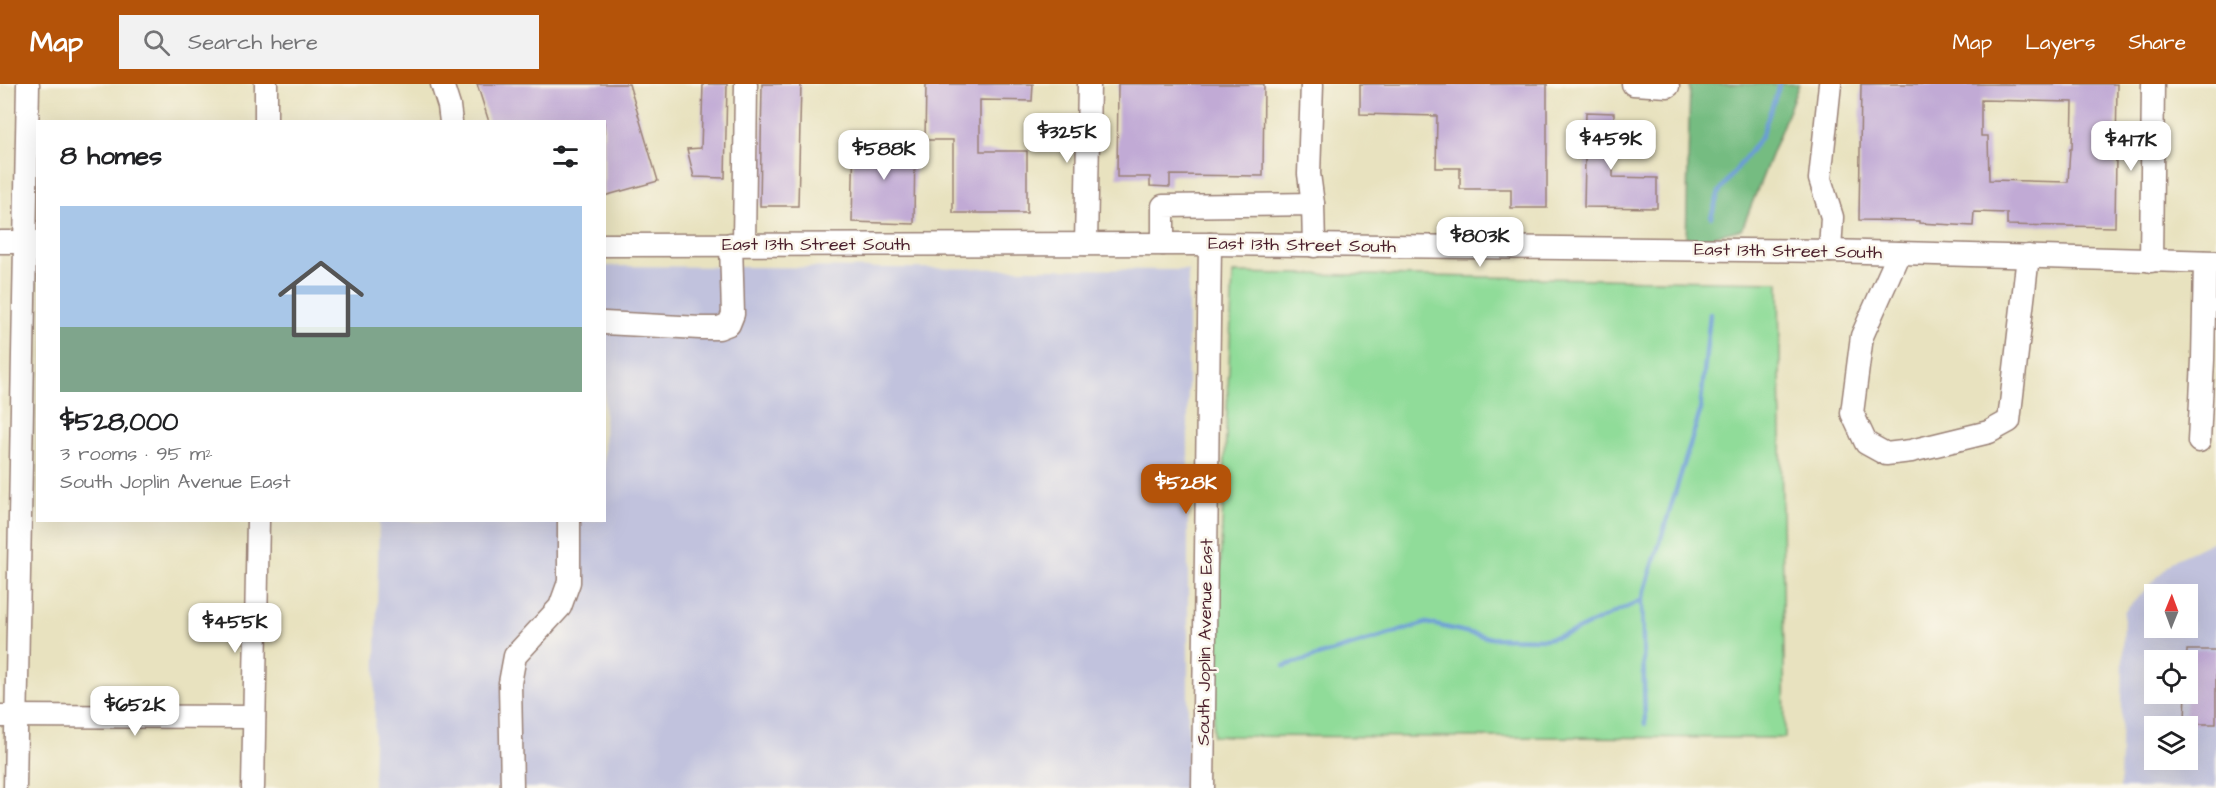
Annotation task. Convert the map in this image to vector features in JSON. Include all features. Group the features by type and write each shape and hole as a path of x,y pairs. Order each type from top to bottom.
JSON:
{"street":[{"path":"15,788 8,716 32,242 28,84"},
{"path":"266,84 266,120"},
{"path":"442,84 451,120"},
{"path":"606,323 700,328 719,328 729,324 733,314 738,244 746,84"},
{"path":"1086,244 1089,84"},
{"path":"1312,84 1309,174 1313,204 1314,246"},
{"path":"1633,84 1668,86"},
{"path":"1830,84 1820,178 1832,217 1830,251"},
{"path":"2151,261 2153,84"},
{"path":"1163,244 1163,206 1313,204"},
{"path":"0,242 32,242"},
{"name":"East 13th Street South","path":"606,245 1210,244 1830,251 2210,262"},
{"name":"South Joplin Avenue East","path":"1203,788 1210,244"},
{"path":"1899,253 1862,336 1852,413 1866,443 1886,454 1952,442 1989,432 2009,421 2028,256"},
{"path":"2199,441 2210,262"},
{"path":"253,788 258,522"},
{"path":"512,788 510,683 515,656 560,607 568,582 569,522"},
{"path":"8,716 254,717"}],"shaded area":[{"path":"606,266 1188,270 1188,788 373,788 379,522 606,522"},
{"path":"2216,540 2216,788 2120,788 2124,612 2144,591 2144,638 2198,638 2198,584 2151,584 2174,560"}],"green space":[{"path":"1690,84 1799,84 1742,229 1686,243"},
{"path":"1233,273 1779,282 1785,738 1213,736"}],"building":[{"path":"477,84 629,84 658,181 606,195 606,120 488,120"},
{"path":"703,84 727,84 725,178 694,177 687,149 701,148"},
{"path":"762,84 801,84 798,206 760,206"},
{"path":"926,84 1033,84 1032,101 980,100 980,151 1027,151 1027,213 953,213 953,140 925,140"},
{"path":"1118,84 1264,84 1263,176 1170,175 1170,187 1150,186 1150,177 1117,177"},
{"path":"1360,84 1547,84 1547,208 1511,208 1511,189 1460,189 1460,168 1436,168 1437,116 1360,114"},
{"path":"1861,84 2117,84 2115,227 2007,225 2007,213 1974,212 1973,226 1919,223 1919,221 1859,220","holes":["1981,100 2073,102 2072,149 2070,149 2068,182 1989,180 1988,136 1981,136"]},
{"path":"1586,112 1614,113 1613,177 1657,178 1657,208 1584,207"},
{"path":"854,137 915,139 914,224 852,222"},
{"path":"2198,650 2216,650 2216,724 2198,724 2198,716 2185,716 2186,704 2198,704"}],"waterway":[{"path":"1711,217 1719,192 1761,137 1780,84"},
{"path":"1645,724 1642,600 1700,412 1710,314"},
{"path":"1284,666 1427,623 1491,638 1546,639 1573,632 1642,600"}]}
